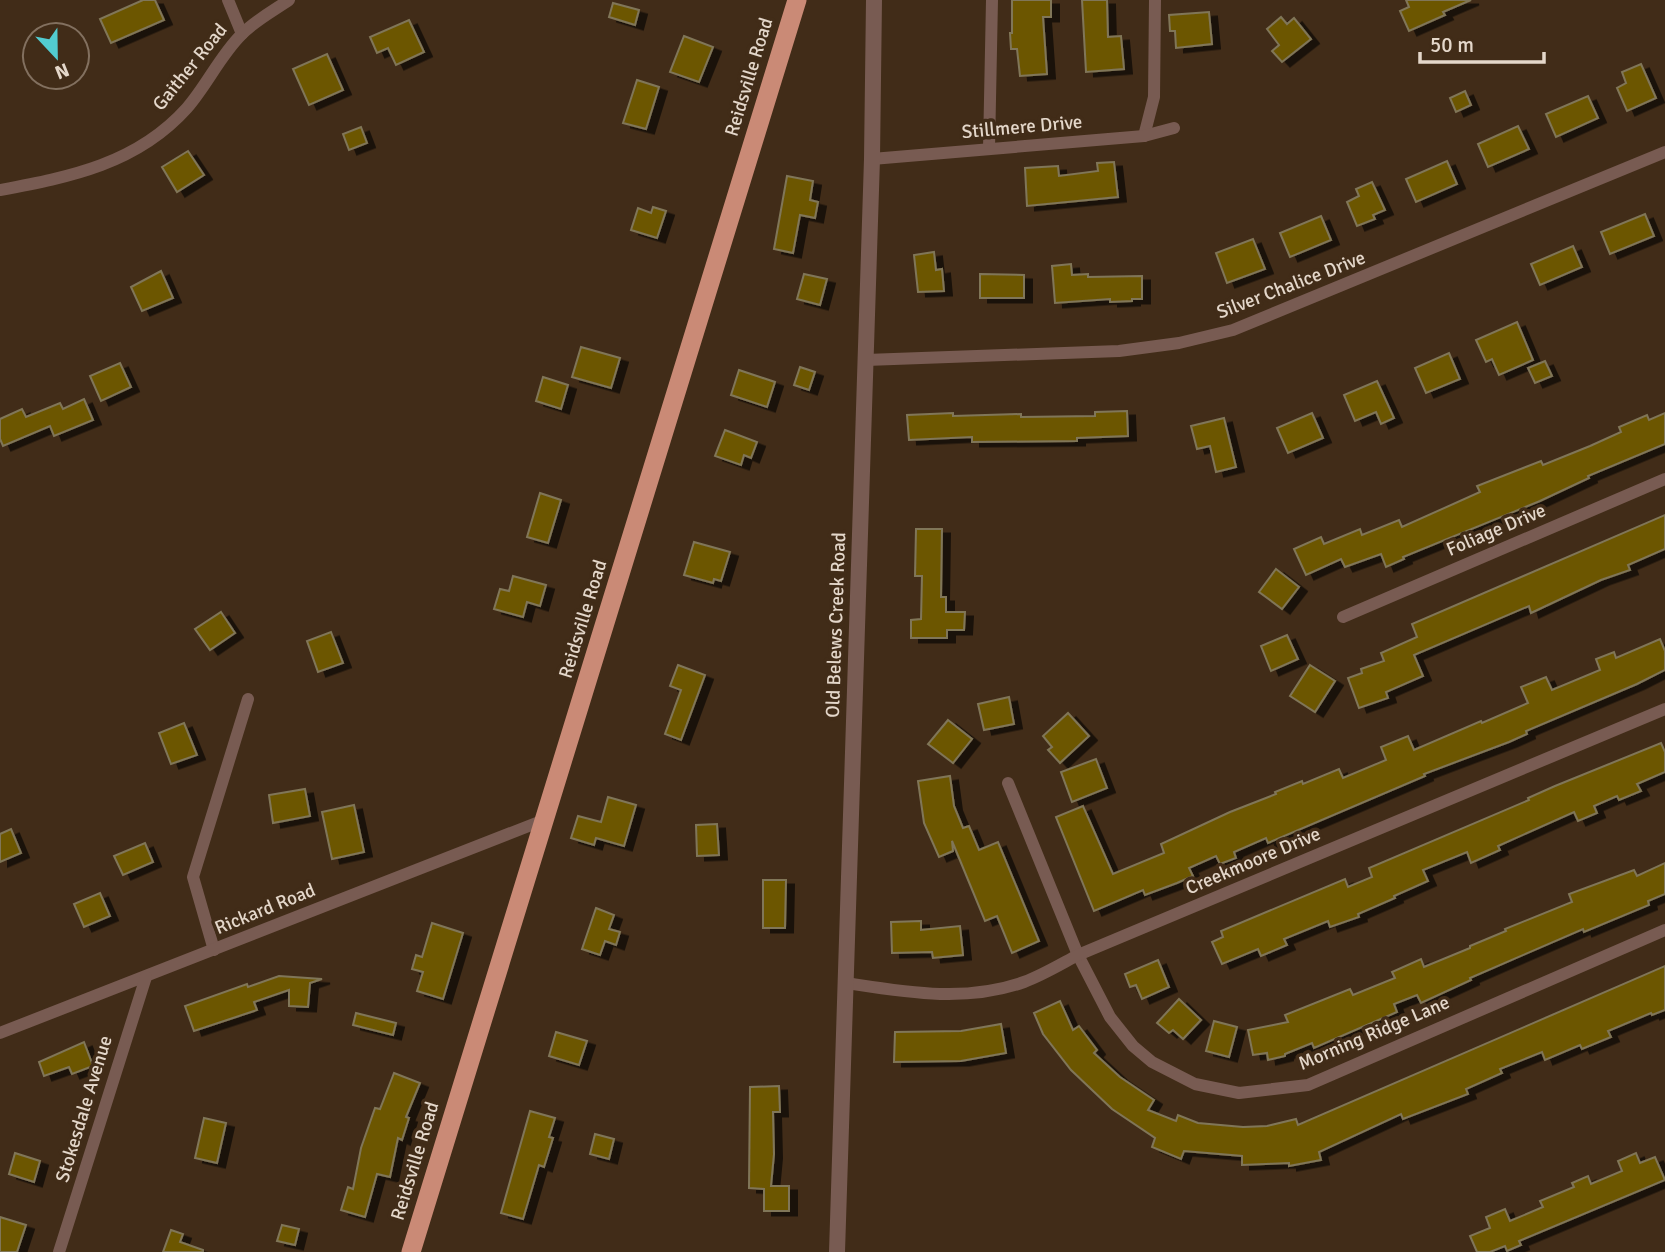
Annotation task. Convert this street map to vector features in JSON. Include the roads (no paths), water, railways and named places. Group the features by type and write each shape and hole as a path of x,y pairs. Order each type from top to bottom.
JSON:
{"highway":[{"name":"Reidsville Road","path":"411,1252 797,0"}],"street":[{"path":"228,0 242,34"},
{"name":"Gaither Road","path":"0,190 69,177 120,158 155,138 187,108 242,34 289,0"},
{"name":"Old Belews Creek Road","path":"837,1252 872,159 874,0"},
{"path":"989,149 992,0"},
{"path":"1144,136 1154,97 1155,0"},
{"name":"Stillmere Drive","path":"872,159 1144,136 1174,128"},
{"name":"Silver Chalice Drive","path":"866,360 1119,351 1179,343 1233,330 1665,152"},
{"name":"Foliage Drive","path":"1343,617 1665,479"},
{"path":"214,950 192,877 248,699"},
{"name":"Creekmoore Drive","path":"846,983 911,993 953,995 997,989 1025,981 1078,955 1665,709"},
{"name":"Morning Ridge Lane","path":"1008,783 1078,955 1110,1017 1133,1046 1152,1062 1195,1084 1239,1093 1308,1084 1665,930"},
{"name":"Rickard Road","path":"0,1033 544,820"},
{"name":"Stokesdale Avenue","path":"59,1252 145,976"}]}
